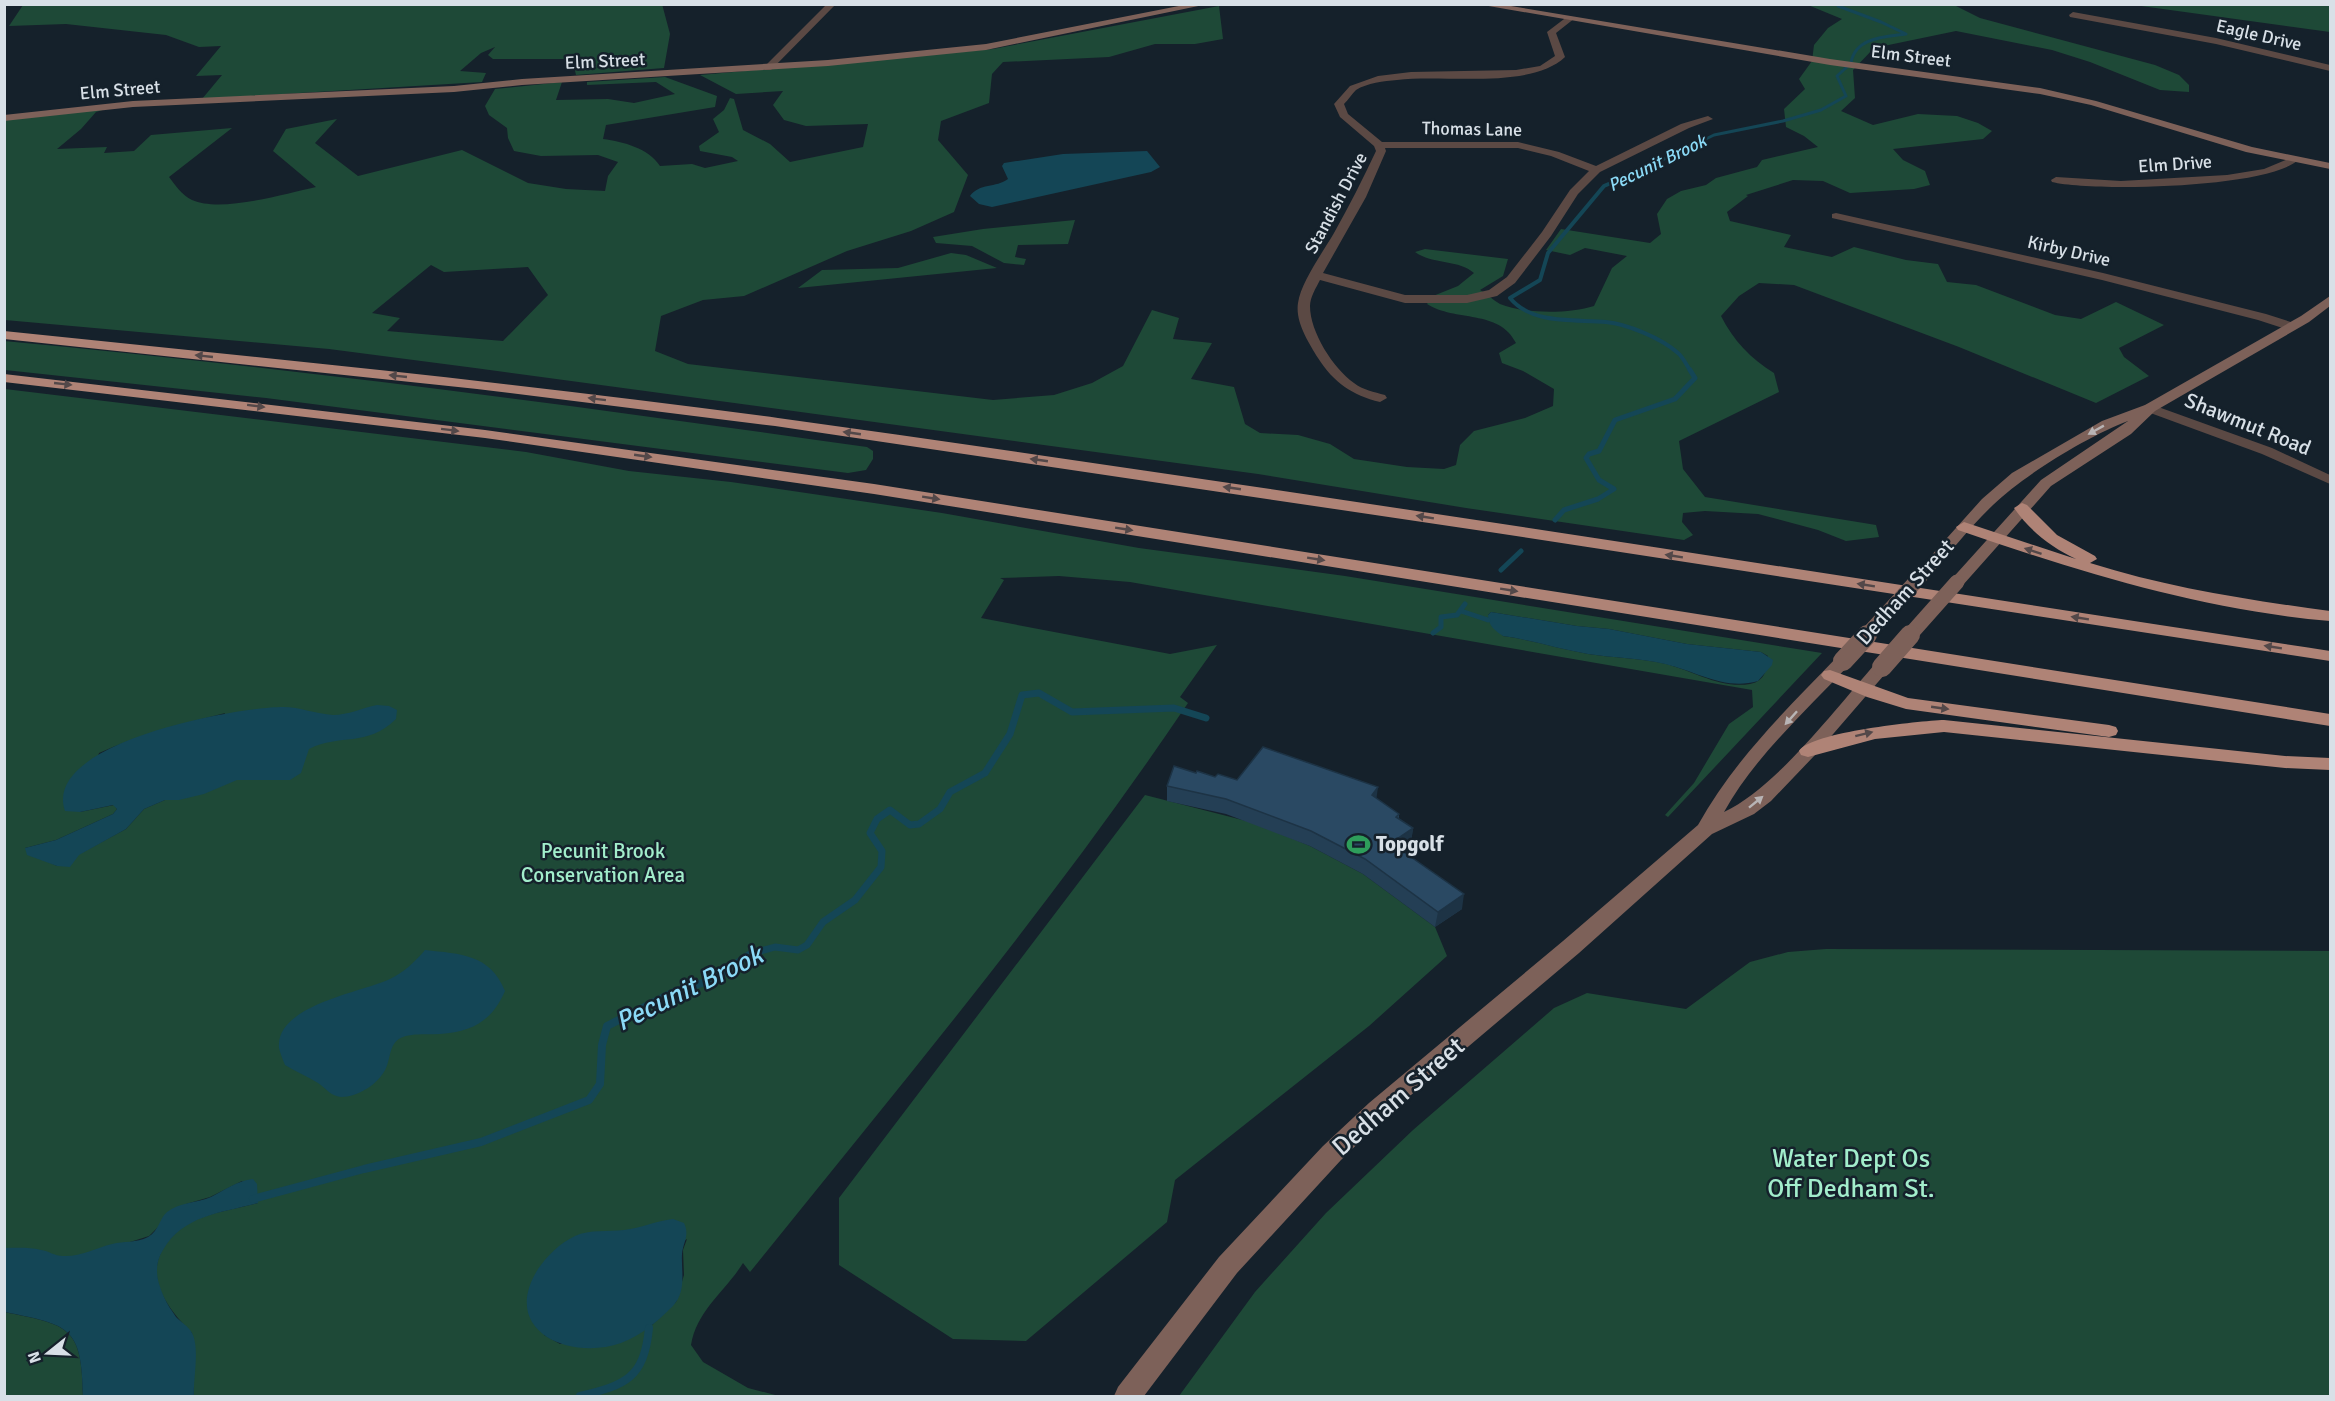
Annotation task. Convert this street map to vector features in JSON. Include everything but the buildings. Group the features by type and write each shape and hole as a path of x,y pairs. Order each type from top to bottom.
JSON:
{"highway":[{"path":"4,335 466,383 661,406 888,437 2331,656"},
{"path":"4,378 405,424 850,485 2331,720"},
{"path":"2022,508 2032,522 2053,540 2095,561 2125,572 2273,608"},
{"path":"1964,527 2090,568 2158,587 2221,601 2331,616"},
{"path":"1837,668 1863,689 1886,698 1917,705 2279,754 2326,763"},
{"path":"1808,751 1873,732 1944,726 2285,762 2326,763"}],"street":[{"path":"768,68 832,4"},
{"name":"Elm Street","path":"4,118 116,105 454,89 522,82 768,68 972,49 1204,4"},
{"name":"Elm Street","path":"1481,4 1830,62 2040,91 2093,103 2197,135 2293,160 2331,166"},
{"name":"Eagle Drive","path":"2073,15 2216,41 2331,68"},
{"name":"Standish Drive","path":"1571,18 1551,32 1560,57 1547,67 1503,73 1394,77 1369,82 1351,90 1342,99 1340,109 1349,121 1379,145 1380,156 1316,275 1405,299 1467,299 1493,293 1511,280 1547,234 1574,192 1596,170 1685,126 1708,119"},
{"name":"Thomas Lane","path":"1379,145 1518,145 1543,150 1596,170"},
{"name":"Elm Drive","path":"2056,180 2101,185 2247,176 2284,166 2293,160"},
{"name":"Kirby Drive","path":"1836,216 2103,277 2262,317 2292,327"},
{"path":"1316,275 1304,308 1306,319 1325,359 1341,380 1349,386 1380,398"},
{"name":"Dedham Street","path":"1704,829 1728,787 1993,496 2026,470 2113,421 2150,408 2292,327 2331,300"},
{"name":"Dedham Street","path":"1128,1396 1228,1265 1272,1216 1377,1110 1588,932 1704,829 1756,803 1808,751 2046,483 2126,431 2150,408"},
{"name":"Shawmut Road","path":"2150,408 2273,454 2331,480"}],"green space":[{"path":"662,4 670,34 664,68 576,75 573,62 563,59 493,59 488,55 495,47 481,53 460,71 486,73 482,82 202,99 222,75 196,76 221,46 199,47 166,35 66,24 9,26 23,5 4,5"},
{"path":"1808,5 1954,5 1980,18 2155,65 2179,75 2189,85 2189,92 2160,90 2090,62 2052,50 1956,31 1874,48 1853,70 1855,98 1841,111 1873,125 1918,114 1957,116 1978,123 1992,131 1983,139 1893,149 1903,160 1925,171 1930,185 1914,189 1850,193 1823,181 1793,180 1746,195 1748,196 1727,212 1730,221 1791,235 1784,247 1832,257 1854,247 1906,260 1938,264 1947,282 1976,285 2055,315 2081,319 2116,302 2164,325 2119,348 2124,357 2149,376 2096,403 1959,347 1794,285 1759,283 1739,296 1721,316 1743,348 1774,373 1779,392 1679,441 1683,469 1705,497 1876,525 1879,537 1846,541 1818,530 1758,514 1705,511 1683,513 1682,522 1693,535 1684,540 1258,474 475,368 329,349 5,320 5,119 112,107 96,112 81,129 57,149 107,147 104,153 134,151 151,135 232,128 169,177 185,195 192,200 204,203 253,201 316,187 273,151 286,129 337,119 315,143 358,176 462,150 528,183 566,189 605,191 608,176 618,162 598,155 541,156 514,151 508,138 507,128 489,115 485,106 495,89 562,82 556,100 608,99 634,103 675,94 656,82 587,85 587,82 665,77 717,96 715,107 606,125 603,139 642,150 660,166 692,164 705,168 738,161 732,157 700,151 699,146 719,132 713,119 724,110 730,98 734,99 743,130 770,144 790,162 863,147 868,124 806,126 784,120 773,105 783,91 736,94 700,75 993,49 1219,6 1223,39 1195,44 1155,44 1109,57 1003,62 992,74 989,103 941,121 938,140 968,175 954,212 911,231 847,251 744,296 703,300 661,316 655,351 688,364 993,400 1054,395 1092,383 1123,366 1152,310 1179,318 1173,339 1212,343 1191,379 1234,387 1245,424 1260,433 1298,435 1330,444 1354,459 1407,467 1444,469 1456,465 1460,445 1474,431 1525,418 1553,406 1554,389 1523,371 1502,363 1499,353 1516,343 1499,325 1488,320 1450,313 1427,304 1433,296 1458,286 1474,273 1461,266 1430,259 1415,252 1425,249 1508,259 1503,276 1480,290 1500,304 1521,310 1547,312 1594,306 1612,268 1627,256 1585,248 1570,255 1546,250 1561,229 1650,243 1661,234 1657,214 1667,199 1681,191 1706,185 1716,178 1757,167 1762,160 1818,147 1804,136 1786,127 1784,109 1805,89 1799,79 1812,61 1814,45 1828,28 1842,19","holes":["431,265 444,272 528,267 548,295 503,341 387,331 400,318 372,313"]},
{"path":"2134,5 2330,5 2330,32"},
{"path":"1075,220 1068,244 1018,245 1015,257 1026,259 1024,265 1004,263 972,246 936,243 933,237 983,229"},
{"path":"951,253 966,255 997,268 798,288 822,270 898,268"},
{"path":"4,341 328,376 652,417 867,447 873,451 873,459 866,470 848,473 266,398 5,370"},
{"name":"Pecunit Brook Conservation Area","path":"5,389 526,452 629,471 731,482 942,513 1139,548 1345,576 1822,653 1668,817 1665,815 1694,783 1729,724 1753,707 1752,690 1130,582 1059,576 1000,578 1004,580 981,618 1170,654 1217,645 1180,697 1188,703 1137,777 1030,921 750,1272 743,1263 705,1311 691,1345 703,1362 748,1388 779,1396 194,1396 192,1333 182,1323 160,1290 157,1265 169,1240 188,1224 216,1213 258,1203 242,1181 210,1197 186,1204 149,1236 130,1242 76,1280 5,1272","holes":["1491,612 1609,629 1687,644 1761,652 1768,656 1767,665 1765,673 1755,682 1739,685 1728,684 1666,664 1588,654 1503,636 1488,615","225,713 179,800 165,800 144,809 126,829 57,866 25,848 56,840 113,814 117,809 114,805 80,812 99,753 145,735","687,1239 683,1250 684,1275 676,1302 649,1328 560,1344 544,1335"]},
{"path":"1145,795 1254,823 1310,846 1363,874 1435,927 1447,956 1369,1026 1175,1180 1167,1222 1026,1341 953,1339 839,1265 839,1198"},
{"name":"Water Dept Os Off Dedham St.","path":"1826,949 2330,951 2330,1396 1179,1396 1255,1292 1326,1213 1413,1130 1554,1008 1587,993 1686,1009 1750,962 1788,952"},
{"path":"4,1312 44,1321 67,1333 75,1342 79,1355 83,1396 5,1396"}],"water":[{"path":"1147,151 1160,167 1151,172 992,207 979,204 970,196 978,189 1008,179 1002,166 1004,163 1063,154"},
{"path":"1491,612 1609,629 1687,644 1761,652 1773,660 1772,665 1758,681 1734,684 1722,682 1656,662 1588,654 1503,636 1495,630 1488,619"},
{"path":"377,705 389,706 397,710 396,719 374,734 321,744 309,749 301,773 290,780 237,780 204,794 179,800 165,800 144,809 126,829 79,855 70,867 57,866 27,855 25,848 56,840 113,814 117,809 113,805 80,812 65,811 66,787 83,766 112,748 148,733 227,714 283,707 339,715"},
{"path":"425,950 462,955 483,963 499,979 505,991 494,1010 480,1023 462,1031 412,1035 398,1039 393,1046 383,1074 373,1084 354,1095 341,1097 334,1095 318,1083 285,1065 279,1048 282,1033 291,1021 323,1002 390,979 409,966"},
{"path":"253,1179 257,1184 258,1203 192,1222 171,1238 158,1262 158,1279 165,1300 176,1317 191,1331 194,1339 196,1355 194,1396 83,1396 79,1355 75,1342 68,1333 44,1321 5,1312 5,1248 32,1248 69,1256 112,1244 139,1240 152,1234 164,1215 172,1209 211,1197 236,1184"},
{"path":"673,1219 684,1223 686,1232 682,1254 682,1287 673,1306 649,1327 621,1343 601,1348 581,1348 562,1344 546,1336 534,1324 527,1309 528,1291 538,1269 559,1246 587,1232 618,1231"}],"waterway":[{"name":"Pecunit Brook","path":"1840,4 1838,6 1906,34 1865,43 1858,48 1851,63"},
{"name":"Pecunit Brook","path":"1654,164 1714,135 1783,121 1821,110 1846,96 1837,76 1848,66"},
{"name":"Pecunit Brook","path":"1657,163 1604,186 1548,253 1540,280 1510,298 1519,307 1542,317 1614,323 1644,333 1663,342 1678,353 1691,372"},
{"name":"Pecunit Brook","path":"1555,520 1564,510 1598,499 1614,489 1599,480 1586,458 1589,454 1599,451 1615,420 1675,399 1695,378 1690,370"},
{"name":"Pecunit Brook","path":"1501,570 1521,551"},
{"name":"Pecunit Brook","path":"1433,633 1441,627 1441,617 1457,615 1465,604"},
{"path":"1461,611 1488,620"},
{"name":"Pecunit Brook","path":"722,973 750,954 775,947 798,950 807,945 823,922 855,900 881,867 882,851 870,833 877,819 890,810 910,825 919,824 940,809 950,792 985,773 1010,734 1022,695 1039,693 1072,712 1174,708 1206,718"},
{"name":"Pecunit Brook","path":"253,1199 364,1169 481,1142 589,1100 600,1084 602,1045 607,1026 676,991 712,980 724,972"},
{"path":"580,1396 609,1388 630,1377 643,1358 649,1328"}],"place":[{"name":"Topgolf","path":"1358,844"}]}
